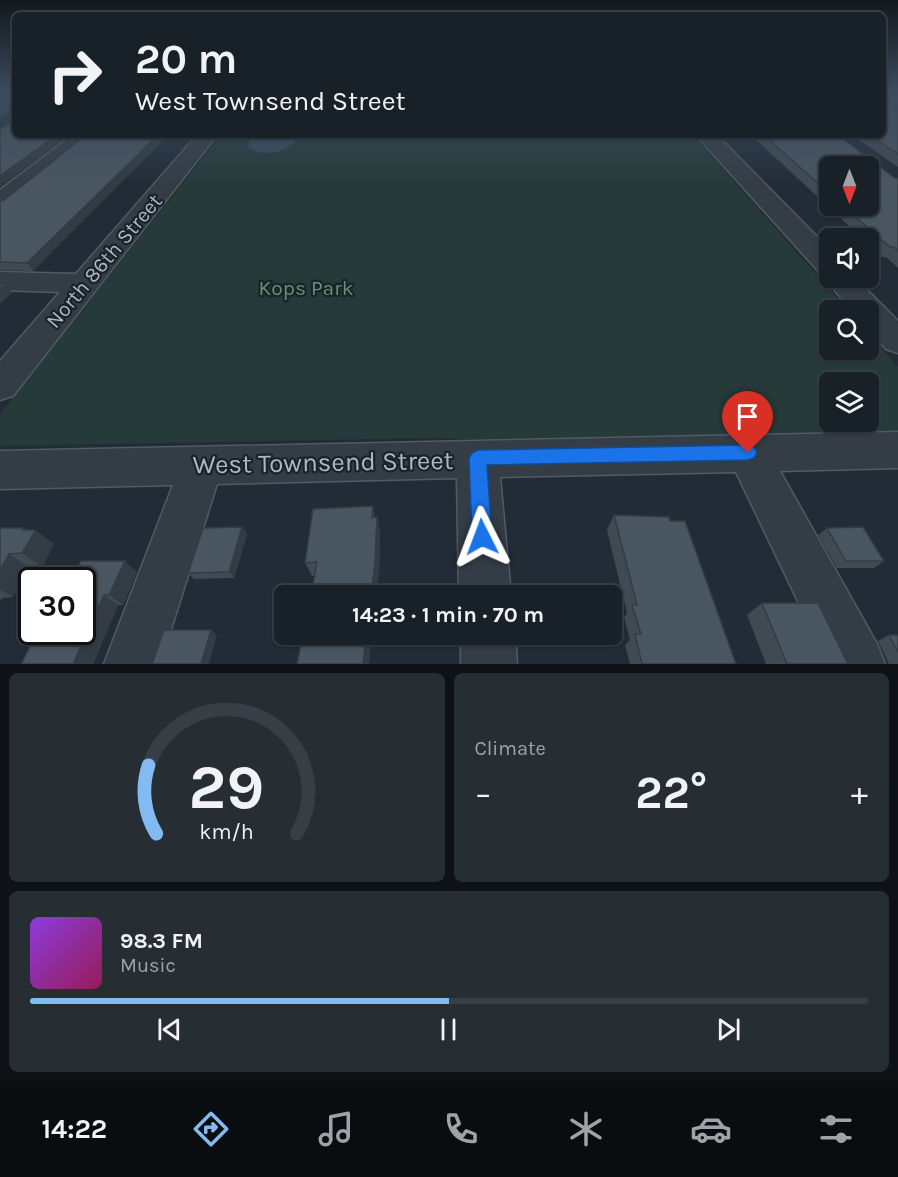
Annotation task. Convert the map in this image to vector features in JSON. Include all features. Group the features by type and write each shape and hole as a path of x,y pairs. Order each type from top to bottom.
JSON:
{"street":[{"path":"0,201 81,138"},
{"name":"North 86th Street","path":"0,386 205,138"},
{"path":"709,138 819,255"},
{"path":"0,281 86,283"},
{"path":"848,288 898,341"},
{"name":"West Townsend Street","path":"0,470 898,450"},
{"path":"748,453 857,664"},
{"path":"478,458 484,585"},
{"path":"132,664 202,465"},
{"path":"488,645 489,664"}],"green space":[{"name":"Kops Park","path":"219,138 696,138 819,277 819,288 829,288 839,300 819,300 819,360 879,360 879,345 898,367 898,437 507,441 437,438 0,446 0,414"}],"water":[{"path":"256,138 292,138 295,141 285,149 266,153 248,148 249,141"}],"building":[{"path":"12,123 12,138 53,138 0,176 0,129"},
{"path":"886,123 898,123 898,154 874,138 886,138"},
{"path":"82,138 155,138 27,263 0,262 0,201"},
{"path":"767,138 842,138 866,156 819,156 819,184"},
{"path":"879,166 898,178 898,251 879,237 879,228 868,228 854,216 879,216"},
{"path":"373,506 372,518 377,517 372,585 313,585 317,562 305,563 313,509"},
{"path":"614,515 669,517 670,521 685,521 736,664 642,664 635,634 641,634 632,605 637,605"},
{"path":"242,527 229,572 188,573 203,528"},
{"path":"863,527 884,561 846,561 827,528"},
{"path":"0,528 36,530 22,553 9,554 0,570"},
{"path":"81,561 125,561 109,595 104,595 96,613 96,567 78,567"},
{"path":"762,603 818,603 848,664 787,664"},
{"path":"164,630 211,630 201,664 152,664"},
{"path":"889,635 898,635 898,652"},
{"path":"31,645 82,645 73,664 21,664"},
{"path":"301,645 365,645 363,664 297,664"}],"route":[{"path":"482,537 478,458 748,453"}]}
